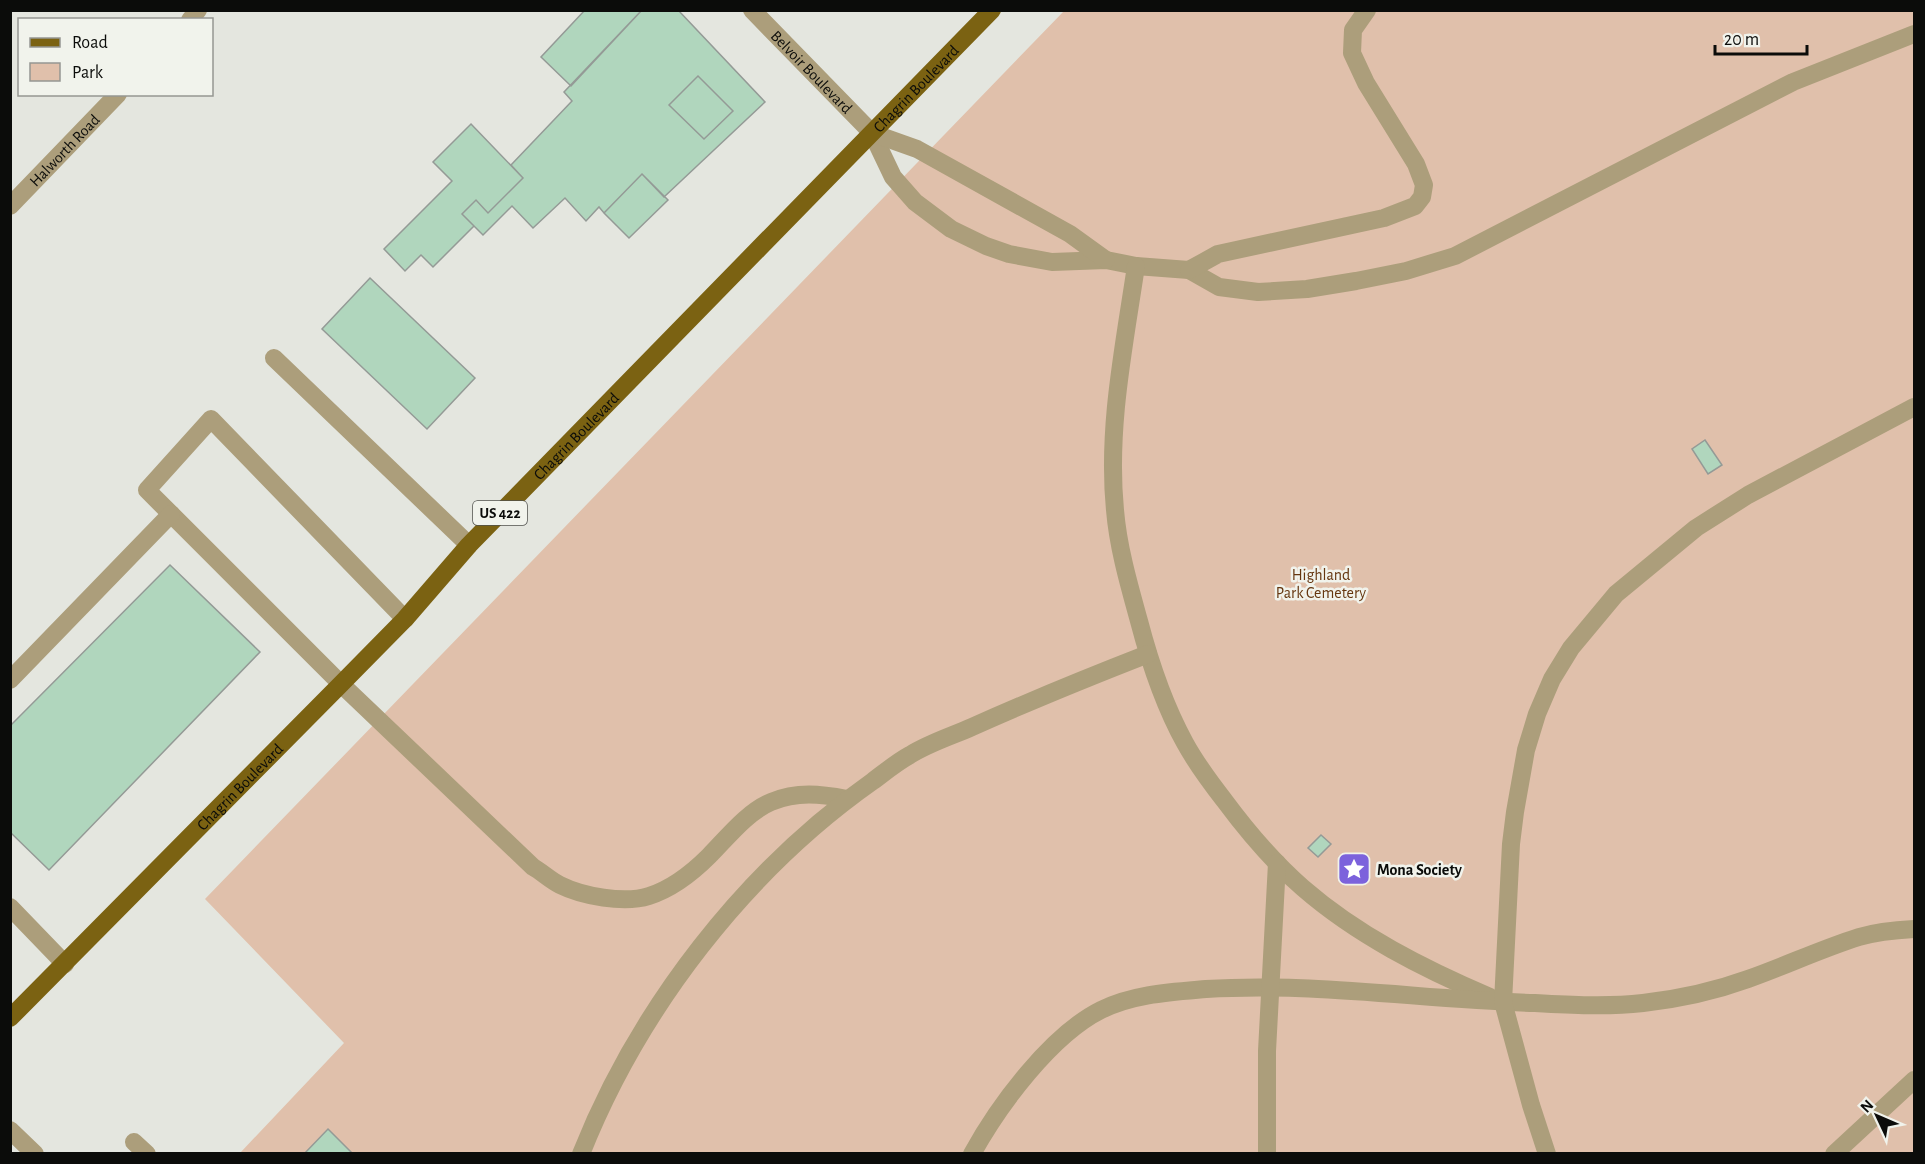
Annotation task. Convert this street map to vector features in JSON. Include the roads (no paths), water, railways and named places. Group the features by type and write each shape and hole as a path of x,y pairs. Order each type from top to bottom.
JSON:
{"main road":[{"name":"Chagrin Boulevard","path":"10,1018 405,619 469,544 992,10"}],"street":[{"name":"Belvoir Boulevard","path":"752,10 872,133"},
{"path":"1189,270 1218,255 1384,218 1415,206 1422,197 1424,185 1416,164 1366,83 1352,53 1353,30 1367,10"},
{"path":"872,133 893,177 903,190 938,220 964,236 1009,254 1052,262 1106,260 1136,266 1189,270 1219,287 1258,292 1306,289 1406,271 1455,256 1793,82 1914,34"},
{"name":"Halworth Road","path":"10,206 115,96"},
{"path":"872,133 917,149 1070,234 1106,260"},
{"path":"1136,266 1113,438 1115,510 1128,583 1148,654 1171,714 1186,745 1239,820 1303,888 1371,937 1448,979 1503,1002"},
{"path":"274,358 469,544"},
{"path":"1547,1154 1503,1002 1511,844 1526,750 1537,714 1552,679 1571,648 1616,594 1696,528 1748,495 1914,407"},
{"path":"405,619 211,419 147,490 341,684 533,867 560,885 592,896 620,899 648,897 678,882 703,862 751,815 770,802 797,794 822,794 847,799"},
{"path":"10,680 171,514"},
{"path":"581,1154 615,1076 680,972 791,846 847,799 911,754 1028,702 1148,654"},
{"path":"1267,1154 1267,1051 1277,863"},
{"path":"10,907 65,964"},
{"path":"972,1154 1000,1107 1060,1038 1102,1009 1131,1000 1166,992 1271,986 1503,1002 1573,1005 1642,1003 1684,996 1747,979 1861,937 1914,929"},
{"path":"1834,1154 1914,1080"},
{"path":"10,1130 35,1154"}],"place":[{"name":"Mona Society","path":"1354,869"}],"park label":[{"name":"Highland Park Cemetery","path":"1321,583"}]}
